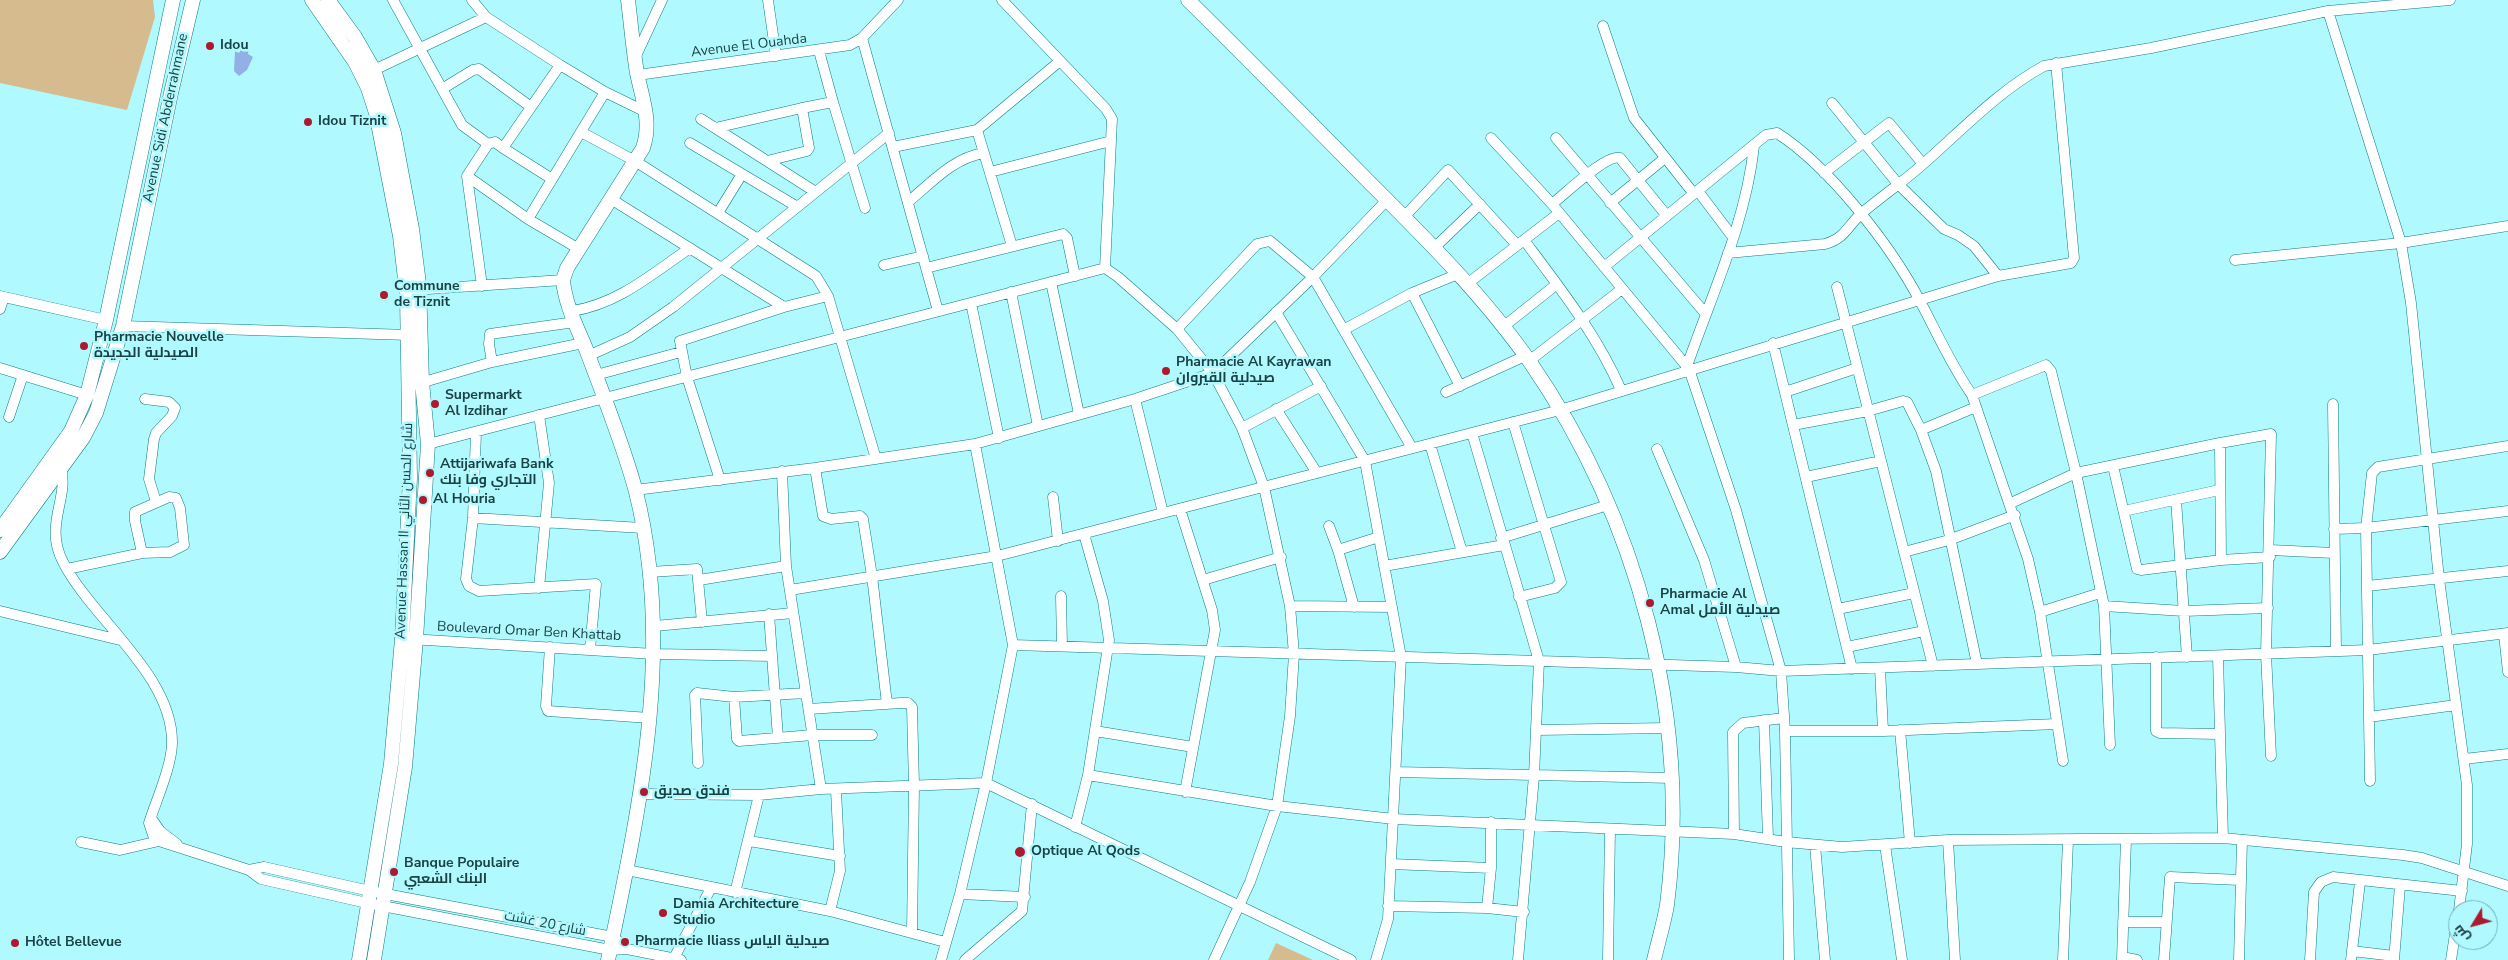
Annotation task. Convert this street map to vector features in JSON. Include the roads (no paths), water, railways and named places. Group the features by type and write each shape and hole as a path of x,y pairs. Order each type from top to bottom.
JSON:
{"street":[{"name":"Avenue Sidi Abderrahmane","path":"0,552 58,462 87,395 106,320 173,0"},
{"name":"Avenue Sidi Abderrahmane","path":"0,530 58,462 83,438 96,414 123,326 170,92 193,0"},
{"name":"Avenue Hassan II شارع الحسن الثاني","path":"312,0 347,48 368,88 376,113 416,290 409,336 428,444 406,767 374,960"},
{"name":"Avenue Hassan II شارع الحسن الثاني","path":"328,0 355,37 374,70 388,108 403,172 416,290 416,384 402,639 395,725 391,764 359,960"},
{"path":"393,0 462,124 488,144"},
{"path":"473,0 486,17 560,65 605,92 646,112"},
{"path":"611,949 640,794 650,718 655,626 650,572 635,490 596,375 573,317 563,280 567,268 635,161 647,138 646,112 635,58 628,0"},
{"path":"635,58 662,0"},
{"path":"768,0 776,56"},
{"path":"898,0 862,38 938,311"},
{"path":"1002,0 1110,113 1112,119 1105,268"},
{"path":"1188,0 1434,248 1503,327 1527,358 1560,410 1608,505 1622,538 1646,613 1659,665 1668,728 1673,778 1673,831 1666,908 1654,960"},
{"path":"1728,253 1825,244 1842,236 1860,215 2030,73 2044,66 2151,48 2328,11 2450,0"},
{"path":"2328,11 2401,243 2411,303 2439,579 2464,759 2468,814 2460,900"},
{"path":"374,70 486,17"},
{"path":"1603,26 1634,118 1665,158 1732,236"},
{"name":"Avenue El Ouahda","path":"638,75 819,51 850,45 862,38"},
{"path":"819,51 865,208"},
{"path":"893,147 977,130 1060,61"},
{"path":"790,590 997,556 1058,541 1560,410 1688,368 1998,276 2070,262 2074,258 2056,63"},
{"path":"503,148 560,65"},
{"path":"442,89 473,70 479,69 531,107"},
{"path":"528,219 605,92"},
{"path":"715,128 833,102"},
{"path":"1832,103 1898,184 1944,229 1958,235 1974,246 1998,276"},
{"path":"767,161 809,150 802,108"},
{"path":"701,119 814,192"},
{"path":"1824,173 1886,124 1891,124 1923,164"},
{"path":"977,130 1012,246"},
{"path":"581,132 635,161 816,276 828,296 876,459"},
{"path":"588,356 609,349 636,334 722,269 851,161 889,133"},
{"path":"1604,267 1766,135 1778,133 1798,148 1824,173 1886,245 1920,300 1956,372 1972,395 2011,503 2028,559 2040,612 2063,762"},
{"path":"1491,138 1552,204 1688,368 1736,510 1781,671 1785,731 1789,960"},
{"path":"1556,138 1705,313"},
{"path":"990,172 1111,141"},
{"path":"482,286 467,176 488,144 495,142 552,179"},
{"path":"690,143 796,206"},
{"path":"1688,368 1705,313 1728,253 1750,179 1754,146"},
{"path":"908,202 955,162 970,155 984,153"},
{"path":"1552,204 1587,175 1612,157 1617,156 1639,180 1667,216"},
{"path":"1610,203 1665,158"},
{"path":"1404,217 1448,170 1480,204 1521,242 1557,284 1603,352 1621,390"},
{"path":"718,213 742,174"},
{"path":"467,176 528,219 579,249"},
{"path":"611,199 784,307"},
{"path":"635,490 815,468 975,444 1135,399 1213,373 1313,277 1387,200"},
{"path":"1434,248 1480,204"},
{"path":"1345,330 1412,293 1462,279 1521,242 1559,213"},
{"path":"2235,260 2401,243 2508,226"},
{"path":"124,234 141,237"},
{"path":"926,268 1063,234 1067,238 1075,276"},
{"path":"1177,329 1257,244 1270,241 1278,245 1313,277 1412,448"},
{"path":"492,362 489,344 490,334 573,317 619,297 690,248"},
{"path":"884,265 923,256"},
{"path":"428,444 1105,268 1118,277 1177,329 1213,373 1242,428 1264,487 1281,557 1290,606 1294,654 1290,716 1277,806 1261,854 1214,960"},
{"path":"416,290 563,280"},
{"path":"1051,282 1079,414"},
{"path":"1503,327 1557,284"},
{"path":"1837,287 1933,666"},
{"path":"1446,392 1527,358 1582,320 1622,289"},
{"path":"1011,292 1038,426"},
{"path":"1412,293 1460,386"},
{"path":"0,309 2,296 106,320"},
{"path":"720,480 687,377 680,343 683,339 784,307 828,296"},
{"path":"971,303 999,438"},
{"path":"1276,312 1365,461 1402,657 1388,906 1385,935 1376,960"},
{"path":"123,326 409,336"},
{"path":"416,384 492,362 583,343"},
{"path":"1773,343 1852,669"},
{"path":"596,375 681,352"},
{"path":"1972,395 2046,364 2051,371 2076,473 2104,606 2110,745"},
{"path":"0,368 87,395"},
{"path":"1785,392 1858,368"},
{"path":"9,417 23,375"},
{"path":"1242,428 1320,386"},
{"path":"145,398 169,402 175,408 172,416 156,433 154,439 149,479 156,502"},
{"path":"1135,399 1163,513"},
{"path":"1793,425 1868,411 1903,401 1907,402 1921,430 1936,471 1949,540 1977,664"},
{"path":"2332,404 2336,651"},
{"path":"1921,430 1976,407"},
{"path":"1276,409 1317,473"},
{"path":"539,415 549,473 539,588"},
{"path":"1513,422 1561,582 1555,588 1519,597"},
{"path":"476,432 473,518 466,579 468,586 479,591 596,584 590,649"},
{"path":"1472,433 1502,541 1539,661 1534,776 1524,912 1518,960"},
{"path":"2011,503 2076,473 2271,434 2270,553 2266,654 2271,756"},
{"path":"2220,443 2218,490 2221,560"},
{"path":"941,960 960,894 986,783 1013,645 975,444"},
{"path":"1430,444 1462,552"},
{"path":"2370,781 2366,528 2373,471 2378,467 2508,446"},
{"path":"1657,449 1704,560 1736,667"},
{"path":"1806,477 1881,461"},
{"path":"58,462 62,485 54,536 67,569 120,640 140,661 161,698 172,731 172,750 149,823 153,835 159,842"},
{"path":"2113,466 2137,569 2142,570 2270,553 2334,553"},
{"path":"815,468 823,516 831,519 862,517 872,576 887,704"},
{"path":"782,471 786,566 821,789"},
{"path":"410,478 426,480"},
{"path":"2124,511 2218,490"},
{"path":"67,569 142,553 175,551 184,543 180,508 176,498 169,497 138,509 134,514 142,553"},
{"path":"1053,497 1058,541"},
{"path":"2176,500 2187,657"},
{"path":"1384,566 1462,552 1502,541 1544,525 1608,505"},
{"path":"1180,509 1203,580 1214,622 1212,651 1185,792"},
{"path":"2334,529 2366,528 2508,510"},
{"path":"1904,552 1949,540 2015,515"},
{"path":"473,518 643,528"},
{"path":"1329,526 1338,550 1354,607"},
{"path":"1075,827 1088,775 1108,648 1108,626 1103,601 1084,534"},
{"path":"1338,550 1379,537"},
{"path":"1203,580 1281,557"},
{"path":"698,580 786,566"},
{"path":"650,572 696,568 702,622"},
{"path":"2366,586 2508,571"},
{"path":"1838,609 1914,593"},
{"path":"2040,612 2100,593"},
{"path":"1061,596 1062,646"},
{"path":"1290,606 1392,607"},
{"path":"2104,606 2184,611 2268,608"},
{"path":"0,611 120,640"},
{"path":"655,626 793,613"},
{"path":"769,614 778,738"},
{"path":"1847,647 1924,632"},
{"path":"1013,645 1736,667 1781,671 2368,650 2506,634 2508,672"},
{"name":"Boulevard Omar Ben Khattab","path":"402,639 654,654 772,656"},
{"path":"550,647 546,706 548,711 650,718"},
{"path":"2218,656 2223,838"},
{"path":"2156,657 2156,731 2160,733 2220,734"},
{"path":"1880,668 1883,731"},
{"path":"698,763 696,695 698,693 734,696 775,696 806,693"},
{"path":"734,696 738,740 814,735 872,735"},
{"path":"809,709 908,703 912,707 914,786 912,933"},
{"path":"2369,717 2456,705"},
{"path":"1734,834 1733,732 1743,722 1784,718"},
{"path":"1764,720 1768,838"},
{"path":"1785,731 1883,731 2057,724"},
{"path":"395,725 409,726"},
{"path":"1536,730 1668,728"},
{"path":"1900,730 1910,843"},
{"path":"1095,731 1194,747"},
{"path":"2464,759 2508,754"},
{"path":"391,764 406,767"},
{"path":"1396,772 1673,778"},
{"path":"1088,775 1277,806 1394,819 1734,834 1786,842 1842,847 1948,840 2068,841 2223,838 2422,858 2508,886"},
{"path":"640,794 759,795 821,789 836,790 986,783 1351,960"},
{"path":"830,911 840,871 836,790"},
{"path":"735,893 759,795"},
{"path":"965,960 1018,916 1024,906 1032,804"},
{"path":"151,818 160,831 182,848"},
{"path":"1487,908 1491,868 1491,822"},
{"path":"1608,960 1610,829"},
{"path":"2126,839 2122,959 2137,960"},
{"path":"1948,840 1955,960"},
{"path":"2240,960 2242,840"},
{"path":"749,841 840,856"},
{"path":"2063,960 2068,841"},
{"path":"81,842 120,850 159,842 249,870 261,879 283,884 384,900 477,911 611,949 627,949 677,959 711,888"},
{"path":"1815,845 1825,960"},
{"path":"1885,845 1902,960"},
{"path":"1391,864 1491,868"},
{"path":"249,870 264,867 368,897"},
{"path":"627,870 830,911 946,942"},
{"path":"283,884 285,872"},
{"path":"2164,960 2168,880 2171,876 2240,880"},
{"path":"2310,960 2314,892 2326,879 2333,877 2360,882 2462,891"},
{"path":"2360,882 2351,956 2394,958 2400,886"},
{"path":"960,894 1025,896"},
{"name":"شارع 20 غشت","path":"384,900 474,924 611,949"},
{"path":"1388,906 1487,908 1524,912"},
{"path":"474,924 477,911"},
{"path":"2123,922 2166,922"}],"water":[{"path":"243,46 249,48 248,54 253,57 247,70 239,76 234,71 235,51 239,53"}],"place":[{"name":"Idou","path":"210,46"},
{"name":"Idou Tiznit","path":"308,122"},
{"name":"Commune de Tiznit","path":"384,295"},
{"name":"Pharmacie Nouvelle الصيدلية الجديدة","path":"84,346"},
{"name":"Pharmacie Al Kayrawan صيدلية القيروان","path":"1166,371"},
{"name":"Supermarkt Al Izdihar","path":"435,404"},
{"name":"Attijariwafa Bank التجاري وفا بنك","path":"430,473"},
{"name":"Al Houria","path":"423,500"},
{"name":"Pharmacie Al Amal صيدلية الأمل","path":"1650,603"},
{"name":"فندق صديق","path":"644,792"},
{"name":"Optique Al Qods","path":"1020,852"},
{"name":"Banque Populaire البنك الشعبي","path":"394,872"},
{"name":"Damia Architecture Studio","path":"663,913"},
{"name":"Pharmacie Iliass صيدلية الياس","path":"625,942"},
{"name":"Hôtel Bellevue","path":"15,943"}]}
